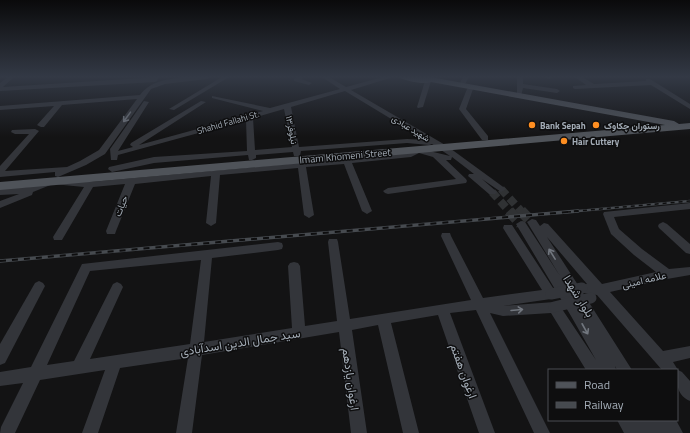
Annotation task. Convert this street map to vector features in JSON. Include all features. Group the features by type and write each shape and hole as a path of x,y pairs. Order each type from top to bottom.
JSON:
{"main road":[{"path":"514,97 655,124 682,126"},
{"path":"532,97 682,126"},
{"path":"625,118 634,123 633,126"},
{"name":"Imam Khomeni Street","path":"580,133 655,124"},
{"name":"Imam Khomeni Street","path":"0,186 55,178 110,173 417,150 443,150 485,138 555,135 682,126"},
{"name":"Imam Khomeni Street","path":"110,173 252,155 297,151 443,150 555,135"},
{"name":"Imam Khomeni Street","path":"0,179 55,178"}],"street":[{"path":"0,108 139,97"},
{"path":"0,192 30,190 102,152 141,97"},
{"path":"110,173 114,163 114,149 149,97"},
{"path":"172,109 192,97"},
{"path":"215,97 271,110"},
{"name":"Shahid Fallahi St.","path":"114,153 122,153 316,97"},
{"name":"شهید عبادی","path":"359,97 443,150"},
{"path":"420,107 423,97"},
{"path":"467,97 462,109 485,138"},
{"path":"674,97 690,107"},
{"path":"102,152 107,155 134,145 203,102"},
{"path":"41,125 59,104"},
{"name":"نیلوفر۱۳","path":"288,105 297,151"},
{"path":"249,116 252,155"},
{"path":"0,172 35,131 15,132"},
{"path":"55,178 90,186 411,155 417,150"},
{"path":"443,150 501,189"},
{"path":"388,191 463,181 443,150"},
{"path":"443,150 492,192"},
{"path":"346,162 367,211"},
{"path":"302,166 309,215"},
{"path":"0,172 71,168"},
{"path":"211,223 216,174"},
{"path":"0,205 46,187 55,178"},
{"name":"حیات","path":"111,231 131,182"},
{"path":"58,237 90,186"},
{"path":"667,274 638,252 615,230 608,214 690,206"},
{"name":"بلوار شهدا","path":"608,369 527,223 624,369"},
{"path":"663,226 690,250"},
{"path":"544,227 595,294 662,358 671,369"},
{"path":"508,228 593,369"},
{"path":"446,236 542,433"},
{"name":"ارغوان یازدهم","path":"332,242 359,433"},
{"path":"7,433 86,267 207,256 278,246"},
{"path":"184,433 196,350 207,256"},
{"path":"294,266 299,333"},
{"path":"685,272 690,280"},
{"name":"علامه امینی","path":"552,300 595,294 667,274 685,272"},
{"path":"0,358 39,286"},
{"path":"79,367 117,287"},
{"path":"552,300 582,288 595,294"},
{"path":"595,294 593,307 632,369"},
{"name":"سید جمال الدین اسدآبادی","path":"0,379 196,350 442,309 479,305 503,311 552,300"},
{"name":"ارغوان هفتم","path":"442,309 487,433"},
{"path":"383,319 411,433"},
{"path":"662,358 690,352"},
{"path":"90,433 115,362"},
{"path":"678,378 690,393"},
{"path":"626,421 633,433"},
{"path":"640,421 647,433"},
{"path":"657,421 664,433"},
{"path":"667,421 675,433"}],"tunnel":[{"path":"501,189 522,212"},
{"path":"492,192 510,212"},
{"path":"509,211 521,224"},
{"path":"522,212 532,222"}],"railway":[{"path":"567,212 690,201"},
{"path":"0,261 578,211"}],"place":[{"name":"Bank Sepah","path":"532,125"},
{"name":"رستوران چکاوک","path":"596,125"},
{"name":"Hair Cuttery","path":"564,141"}]}
